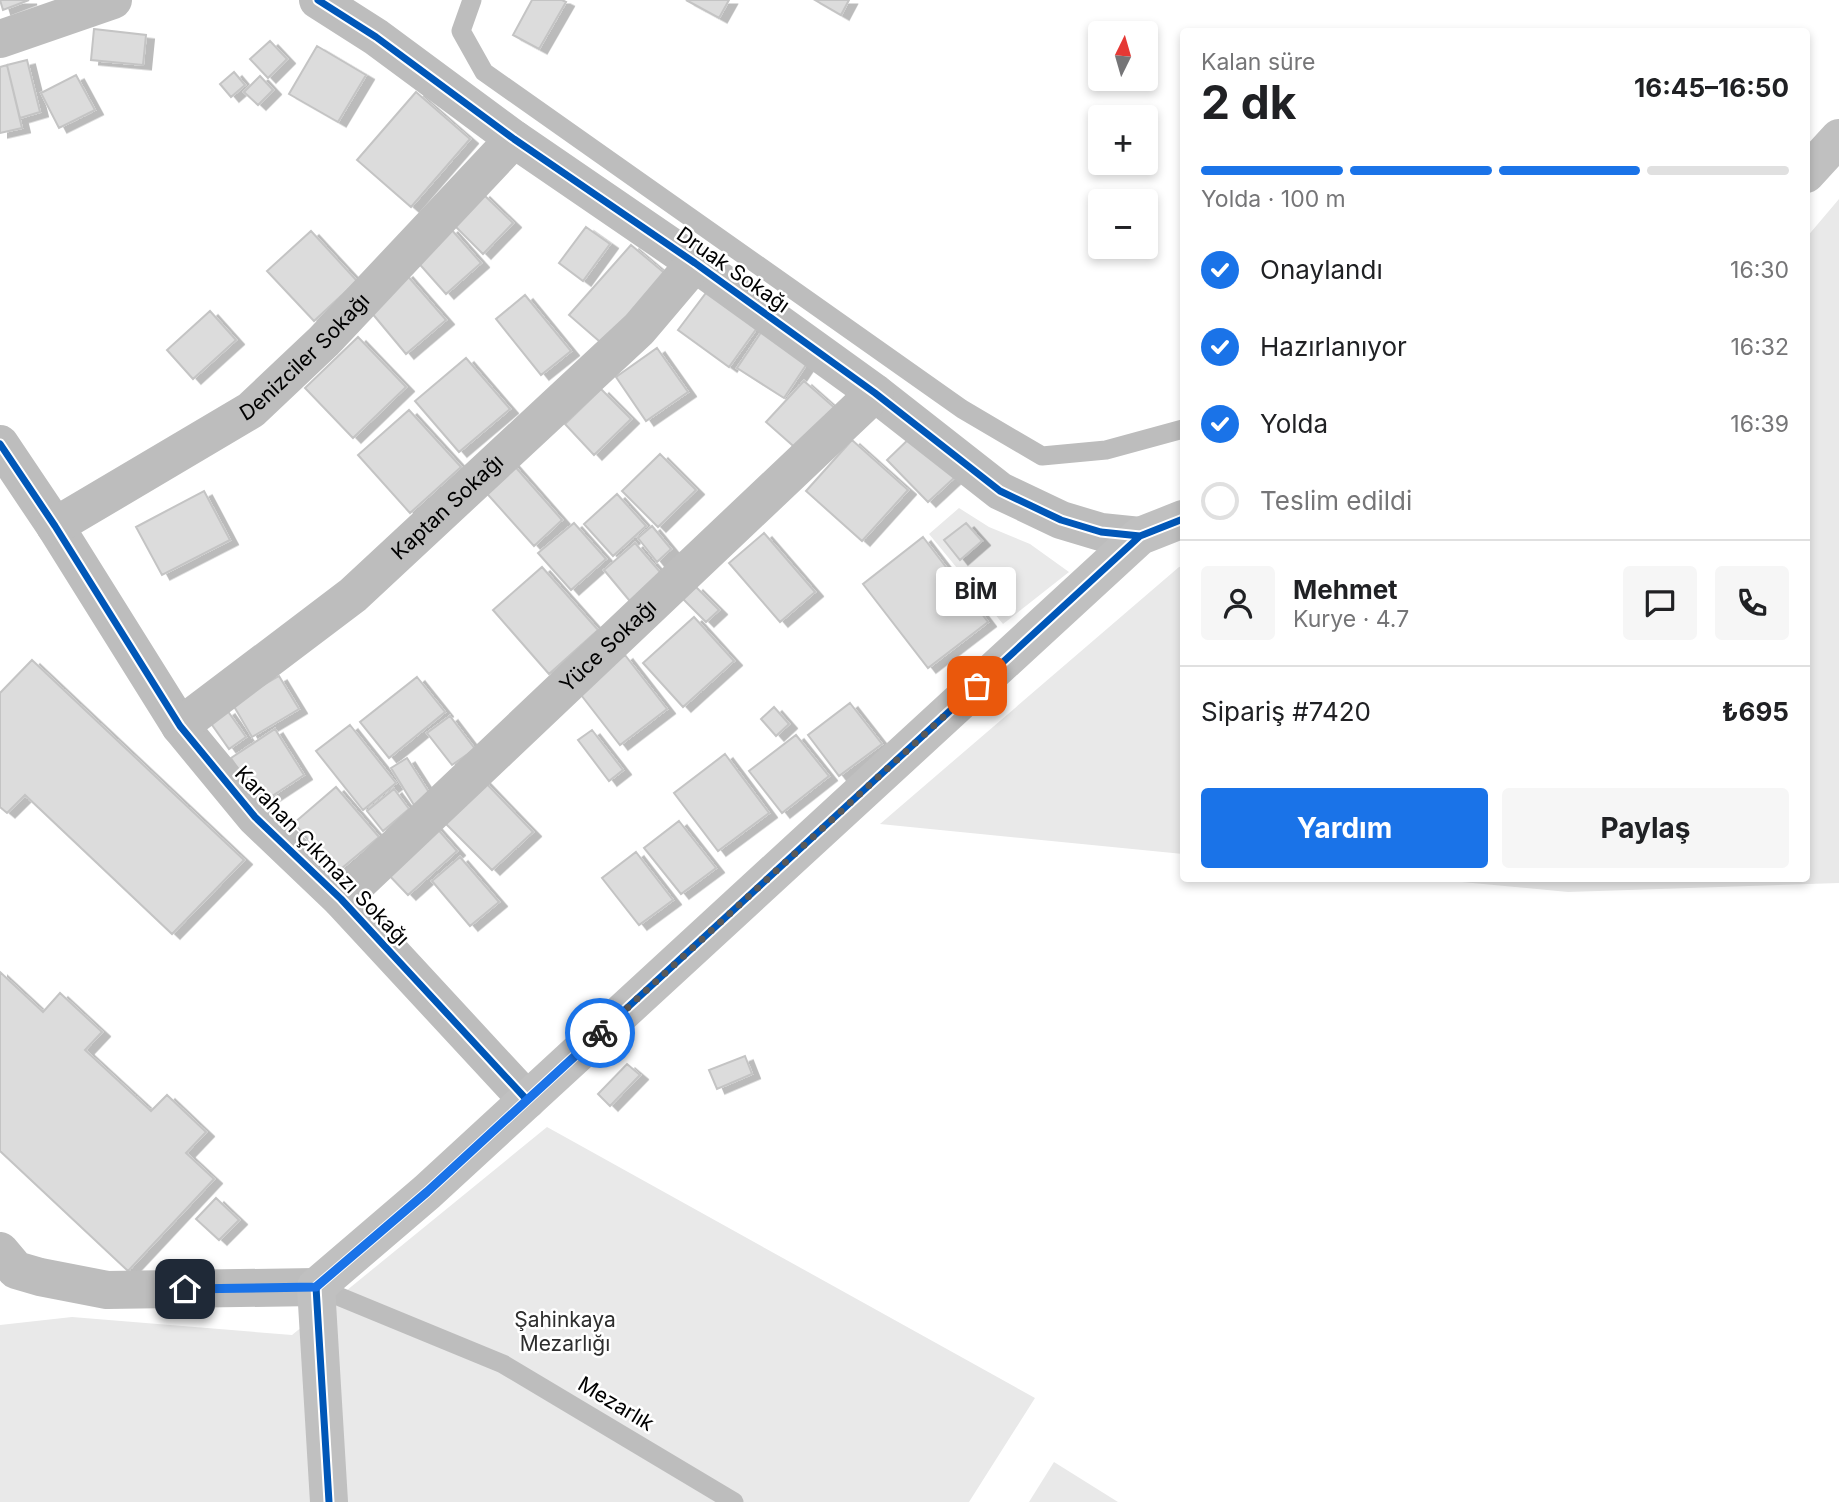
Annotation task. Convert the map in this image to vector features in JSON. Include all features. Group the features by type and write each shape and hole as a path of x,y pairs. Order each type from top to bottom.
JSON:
{"street":[{"path":"0,39 113,0"},
{"name":"Druak Sokağı","path":"318,0 376,37 514,139 875,393 1000,491 1061,520 1101,532 1140,536"},
{"path":"1810,170 1839,138"},
{"name":"Denizciler Sokağı","path":"55,526 251,410 324,341 514,139"},
{"name":"Kaptan Sokağı","path":"180,726 352,595 383,568 639,329 695,264"},
{"name":"Yüce Sokağı","path":"341,900 875,393"},
{"name":"Karahan Çıkmazı Sokağı","path":"0,444 55,526 180,726 255,817 341,900 527,1100"},
{"path":"5,1263 40,1277 107,1290 316,1287 427,1192 1140,536 1180,520"},
{"path":"316,1287 329,1502"}],"lane":[{"path":"472,0 461,31 484,72 962,409 1042,456 1106,450 1180,430"},
{"name":"Mezarlık","path":"316,1287 503,1364 734,1502"}],"green space":[{"path":"1839,199 1839,883 1568,892 1462,882 1810,882 1810,233"},
{"path":"959,508 989,527 1030,544 1069,572 1003,624 929,534"},
{"path":"1179,567 1180,854 880,824"},
{"name":"Şahinkaya Mezarlığı","path":"547,1127 1035,1398 969,1502 0,1502 0,1325 72,1317 292,1335"},
{"path":"1054,1462 1118,1502 1029,1502"}],"building":[{"path":"0,0 29,0 3,10"},
{"path":"532,0 566,2 539,49 513,35"},
{"path":"686,0 729,0 719,18"},
{"path":"815,0 849,0 841,15"},
{"path":"94,29 146,35 143,65 91,60"},
{"path":"270,41 287,59 268,78 250,59"},
{"path":"317,46 366,75 338,122 289,94"},
{"path":"27,60 40,112 20,118 7,65"},
{"path":"7,65 22,128 0,133 0,67"},
{"path":"234,72 245,85 231,97 220,84"},
{"path":"76,75 95,110 59,128 41,93"},
{"path":"260,76 273,90 258,105 244,92"},
{"path":"416,92 470,139 411,207 357,160"},
{"path":"482,193 513,223 483,254 452,223"},
{"path":"586,227 610,244 583,281 559,263"},
{"path":"450,228 481,263 446,294 415,259"},
{"path":"311,231 357,281 314,321 267,271"},
{"path":"631,245 668,276 606,347 569,315"},
{"path":"405,273 446,320 406,354 366,306"},
{"path":"712,285 762,321 729,367 678,330"},
{"path":"525,295 571,351 541,375 496,319"},
{"path":"210,311 236,340 193,379 167,350"},
{"path":"766,325 812,356 784,398 737,368"},
{"path":"358,337 406,387 353,438 305,388"},
{"path":"657,348 688,392 646,421 616,377"},
{"path":"466,358 510,409 459,452 415,401"},
{"path":"804,381 837,410 799,451 766,422"},
{"path":"601,389 631,419 594,455 565,424"},
{"path":"409,410 461,467 410,513 358,455"},
{"path":"914,434 955,477 928,502 887,460"},
{"path":"852,440 908,490 862,541 806,491"},
{"path":"660,454 696,490 658,527 622,491"},
{"path":"511,462 562,520 534,546 482,488"},
{"path":"204,491 230,540 162,575 136,527"},
{"path":"617,494 646,526 613,556 584,524"},
{"path":"574,523 606,559 571,590 538,553"},
{"path":"966,523 982,541 960,560 944,540"},
{"path":"652,526 671,549 657,562 638,538"},
{"path":"764,533 815,592 780,622 729,563"},
{"path":"923,537 988,622 928,668 863,584"},
{"path":"635,543 666,579 634,606 604,570"},
{"path":"542,567 598,630 549,674 493,610"},
{"path":"695,586 719,610 706,622 683,599"},
{"path":"694,617 734,661 683,707 643,663"},
{"path":"625,655 667,709 620,745 578,691"},
{"path":"32,660 244,860 172,934 25,795 7,813 0,807 0,693"},
{"path":"279,676 299,709 252,737 232,703"},
{"path":"417,677 445,712 389,758 360,722"},
{"path":"850,703 882,744 839,776 808,735"},
{"path":"774,707 789,724 776,736 761,719"},
{"path":"227,710 246,737 229,749 210,722"},
{"path":"450,716 475,749 452,765 427,733"},
{"path":"350,725 396,783 363,810 316,751"},
{"path":"275,729 304,775 260,804 231,758"},
{"path":"592,730 623,770 609,781 578,740"},
{"path":"796,735 829,776 782,813 749,771"},
{"path":"725,754 769,813 718,851 674,793"},
{"path":"407,758 430,794 414,805 391,768"},
{"path":"482,779 533,832 492,870 441,819"},
{"path":"336,787 379,837 336,873 294,823"},
{"path":"394,789 409,809 383,831 367,811"},
{"path":"679,821 716,868 681,894 644,848"},
{"path":"434,825 457,851 408,895 384,870"},
{"path":"636,852 673,900 639,925 602,878"},
{"path":"460,857 499,902 470,926 432,881"},
{"path":"0,972 43,1012 60,993 102,1032 85,1050 151,1111 167,1095 206,1132 186,1153 214,1179 128,1271 0,1151"},
{"path":"745,1056 752,1074 717,1089 709,1070"},
{"path":"627,1064 640,1075 610,1106 598,1094"},
{"path":"216,1198 239,1220 219,1240 196,1219"}],"cycle path":[{"path":"318,0 376,37 514,139 695,263 875,393 1000,491 1061,520 1101,532 1140,536"},
{"path":"0,444 55,526 180,726 255,817 341,899 527,1100"},
{"path":"329,1502 316,1287 427,1192 1140,536 1180,520"}],"way so far":[{"path":"600,1033 977,686"}],"place":[{"name":"BİM","path":"977,686"}],"route":[{"path":"185,1289 316,1287 427,1192 600,1033"}]}
